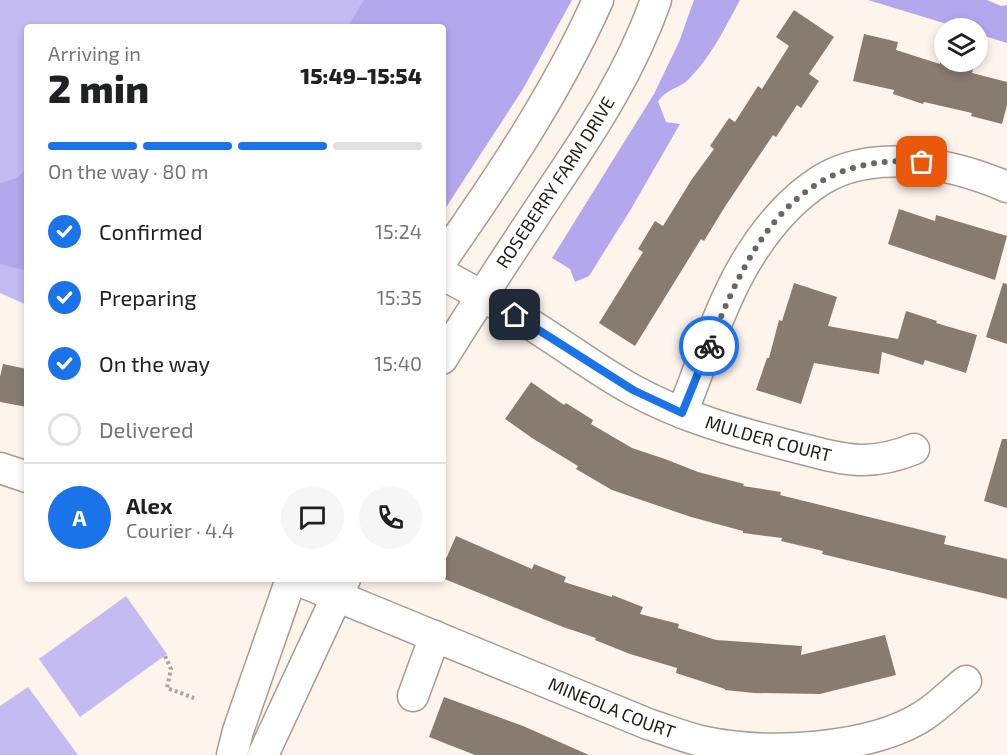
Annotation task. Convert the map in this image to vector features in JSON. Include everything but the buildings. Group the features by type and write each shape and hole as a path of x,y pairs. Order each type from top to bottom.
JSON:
{"street":[{"path":"446,255 548,98 576,49 598,0"},
{"name":"ROSEBERRY FARM DRIVE","path":"446,353 598,121 628,69 656,0"},
{"path":"682,413 737,279 758,244 777,220 812,186 831,175 859,165 905,160 963,172 1007,187"},
{"name":"MULDER COURT","path":"446,276 531,324 633,390 682,413 735,432 850,460 870,461 894,457 914,449"},
{"path":"0,468 24,476"},
{"path":"232,755 238,731 292,582"},
{"name":"MINEOLA COURT","path":"311,582 341,587 435,636 648,724 706,742 750,749 795,749 849,742 894,730 924,716 966,681"},
{"path":"262,755 341,587"},
{"path":"412,696 435,636"}],"path":[{"path":"165,656 171,669 167,688 194,698"}],"shaded area":[{"path":"0,0 508,0 446,25 24,24 24,304 0,293"},
{"path":"364,0 572,0 523,89 446,207 446,24 349,24"},
{"path":"694,0 740,0 704,62 688,80 658,101 666,122 680,124 589,276 575,282 570,269 552,258 654,94 679,42"},
{"path":"868,0 987,0 1001,6 1007,5 1007,43 988,37 988,18 934,18 934,20"},
{"path":"24,170 24,270 0,264 0,183 17,178"},
{"path":"126,596 167,654 80,717 39,659"},
{"path":"28,687 78,755 0,755 0,706"}],"way so far":[{"path":"709,346 737,279 758,244 784,212 812,186 831,175 859,165 882,161 922,162"}],"route":[{"path":"515,315 633,390 682,413 709,346"}]}
